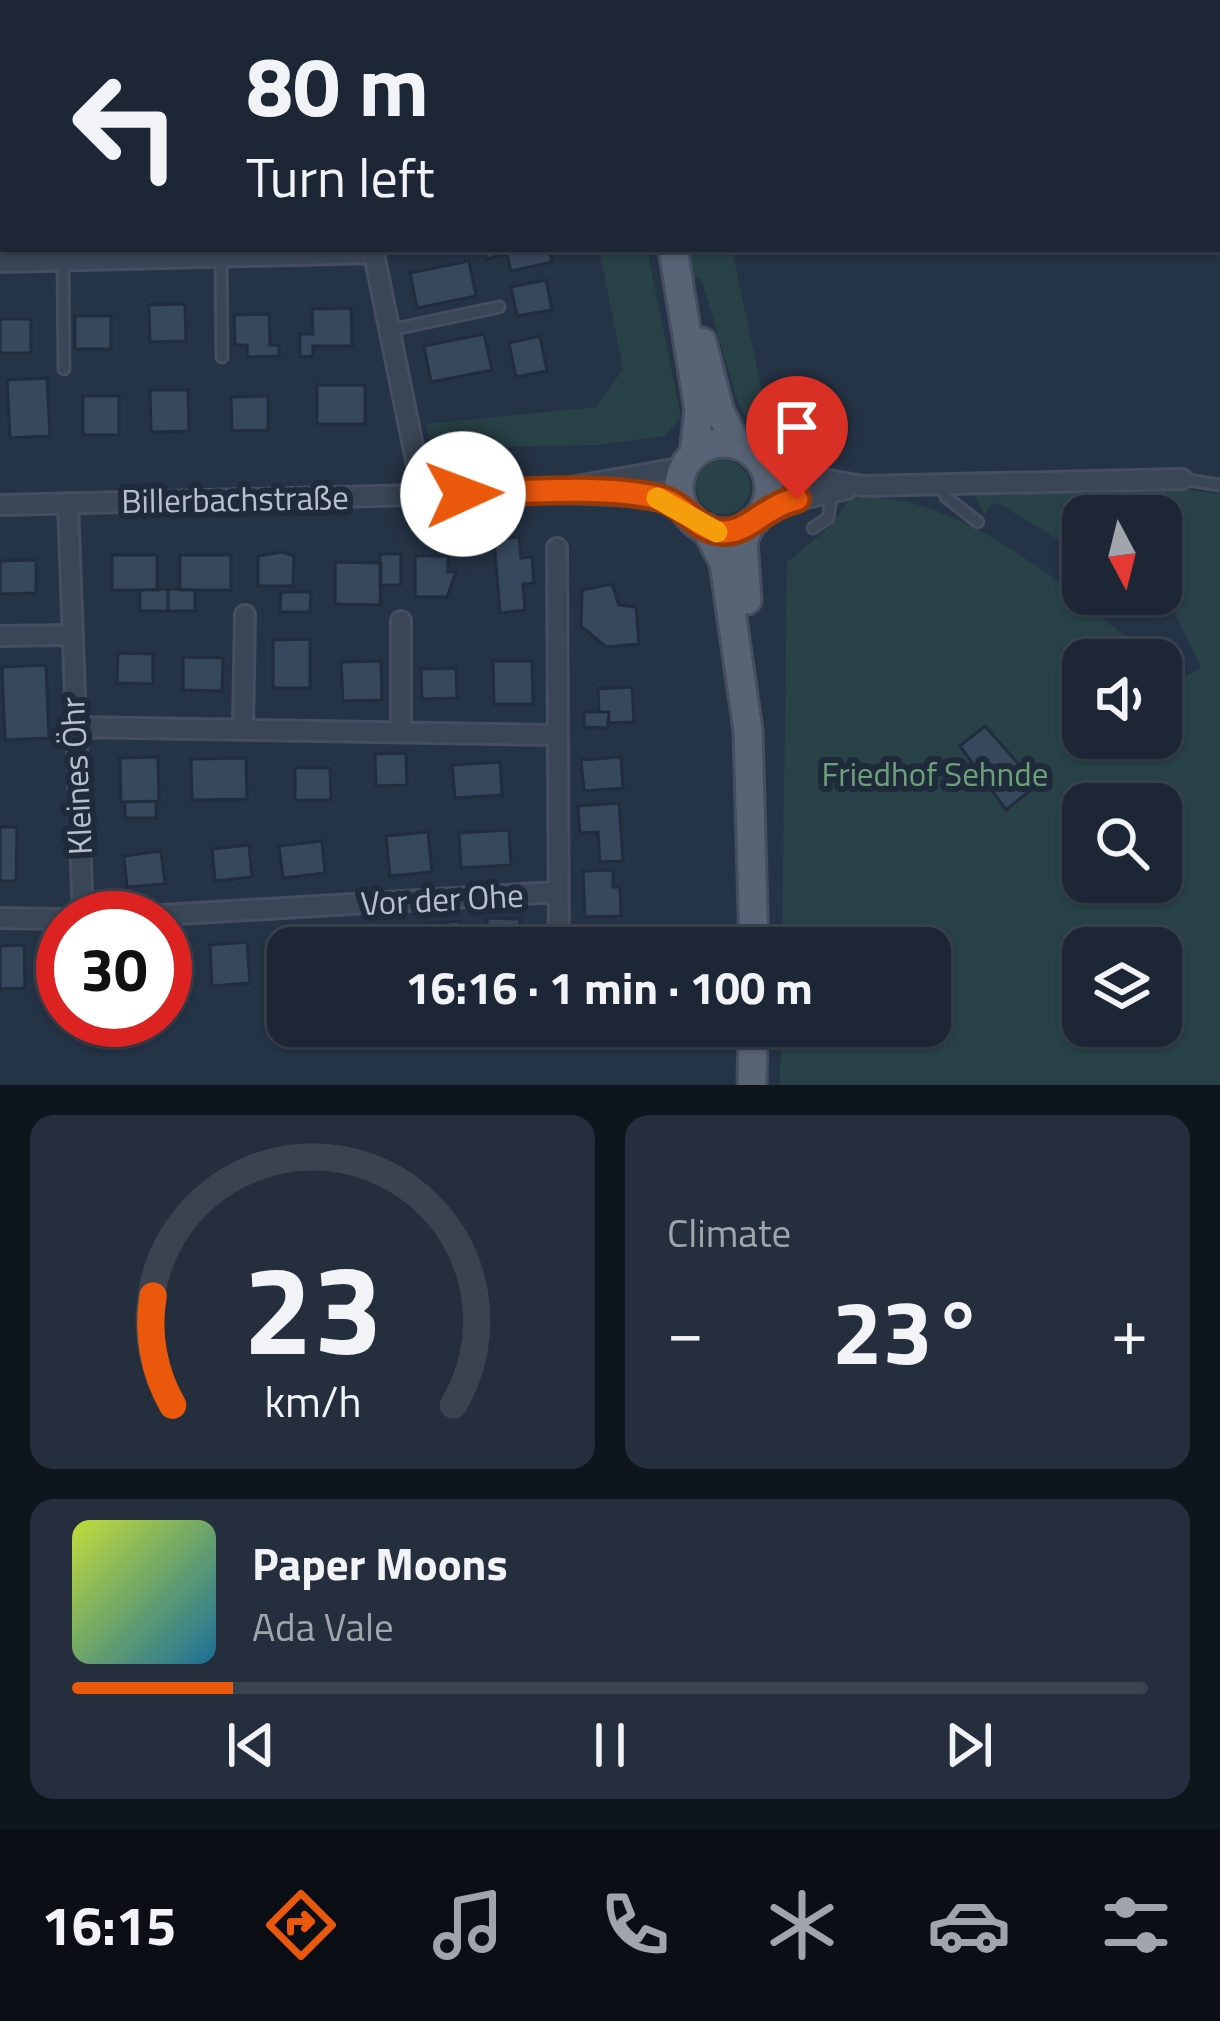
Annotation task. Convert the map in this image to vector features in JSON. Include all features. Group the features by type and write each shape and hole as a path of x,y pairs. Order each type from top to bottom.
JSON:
{"main road":[{"path":"674,253 720,412 737,445 765,469 758,515 742,542 751,642 748,730 753,927"},
{"path":"674,253 699,410 680,496 724,563 748,730"},
{"path":"689,461 707,446 737,445"},
{"path":"696,519 729,532 758,515"},
{"path":"752,1085 753,1047"}],"street":[{"path":"0,262 348,252"},
{"path":"374,252 423,495"},
{"name":"Billerbachstraße","path":"543,492 689,461"},
{"path":"765,469 863,485 1182,479"},
{"path":"758,515 863,485"},
{"name":"Billerbachstraße","path":"0,505 543,492 656,497 696,519"},
{"name":"Kleines Öhr","path":"68,503 81,891"},
{"name":"Vor der Ohe","path":"556,548 558,927"},
{"path":"243,729 245,615"},
{"path":"400,731 401,621"},
{"path":"0,636 70,635"},
{"path":"73,727 555,734"},
{"name":"Vor der Ohe","path":"192,913 557,892"},
{"path":"0,918 36,919"}],"lane":[{"path":"221,257 222,357"},
{"path":"63,261 64,369"},
{"path":"390,330 500,307"},
{"path":"1182,479 1220,485"},
{"path":"942,484 946,497 978,522"},
{"path":"813,528 828,518 832,492"}],"green space":[{"path":"600,252 648,252 681,417 665,436 596,445 431,448 426,424 596,407 623,369"},
{"path":"687,252 733,252 770,430 786,445 815,455 780,454 749,424 701,278 692,279"},
{"path":"723,460 742,468 750,487 742,506 723,514 704,506 696,487 704,468"},
{"name":"Friedhof Sehnde","path":"1174,488 1220,494 1220,1085 780,1085 781,1047 951,1047 951,927 782,927 787,562 831,526 849,499 889,499 971,526 1062,585 1062,615 1100,615 1128,639 1062,639 1062,759 1182,759 1182,678 1201,668 1176,615 1182,615 1182,495 1062,495 1062,542 1001,505 993,503 984,514 974,494"}],"building":[{"path":"485,252 550,252 552,262 511,271 507,254 486,259"},
{"path":"469,261 476,296 417,308 410,273"},
{"path":"546,280 552,310 517,316 511,287"},
{"path":"185,304 186,341 150,342 149,305"},
{"path":"351,308 352,346 313,346 313,356 300,357 300,334 313,334 312,309"},
{"path":"269,314 270,345 279,345 279,356 247,357 247,345 235,345 234,315"},
{"path":"75,316 111,316 111,349 75,349"},
{"path":"0,319 31,319 31,353 0,353"},
{"path":"484,334 492,370 431,382 424,346"},
{"path":"540,336 547,371 516,377 509,343"},
{"path":"47,378 50,436 10,438 7,380"},
{"path":"317,385 365,385 365,424 317,424"},
{"path":"150,390 188,390 189,431 151,432"},
{"path":"83,396 119,396 119,435 83,435"},
{"path":"268,396 268,430 232,431 231,397"},
{"path":"519,537 521,558 532,557 534,583 523,584 525,610 500,613 494,539"},
{"path":"282,552 294,556 293,586 258,586 258,556"},
{"path":"380,554 401,554 401,585 380,585"},
{"path":"112,555 157,555 157,590 112,590"},
{"path":"180,555 231,555 231,590 180,590"},
{"path":"415,556 448,556 448,572 456,572 447,597 415,597"},
{"path":"36,560 36,593 0,594 0,561"},
{"path":"335,562 381,563 380,605 335,604"},
{"path":"612,584 619,605 636,607 639,644 606,647 581,626 582,590"},
{"path":"168,589 195,590 195,611 168,611"},
{"path":"168,589 168,611 140,611 140,590"},
{"path":"281,592 311,592 310,612 280,612"},
{"path":"310,639 310,688 273,688 273,640"},
{"path":"118,653 153,654 153,684 117,683"},
{"path":"183,657 223,658 222,691 183,690"},
{"path":"381,661 382,700 343,701 341,662"},
{"path":"493,661 532,661 533,704 494,704"},
{"path":"46,665 49,738 5,740 2,667"},
{"path":"456,668 457,698 422,699 421,669"},
{"path":"632,687 634,722 608,723 609,712 599,712 598,689"},
{"path":"584,712 609,712 608,728 584,727"},
{"path":"985,726 1037,785 1006,810 960,746"},
{"path":"406,753 407,785 376,786 375,754"},
{"path":"158,757 159,801 121,802 120,758"},
{"path":"621,757 623,788 584,791 581,760"},
{"path":"246,758 247,799 192,800 191,759"},
{"path":"500,762 502,795 455,798 452,765"},
{"path":"295,768 330,768 331,800 295,800"},
{"path":"156,801 156,818 125,818 125,802"},
{"path":"619,803 623,861 600,862 598,832 580,833 578,806"},
{"path":"0,827 17,827 16,881 0,881"},
{"path":"509,830 511,865 461,868 459,833"},
{"path":"428,832 432,872 390,876 386,836"},
{"path":"322,841 325,873 283,878 279,846"},
{"path":"249,845 252,877 215,881 212,849"},
{"path":"161,851 165,884 127,887 124,856"},
{"path":"613,870 613,887 620,887 621,916 585,917 583,871"},
{"path":"487,918 520,919 520,927 487,927"},
{"path":"460,921 460,927 426,927"},
{"path":"247,942 250,983 212,986 210,945"},
{"path":"24,945 25,988 0,989 0,946"}],"slow traffic":[{"path":"657,498 671,501 698,524 717,532"}],"route":[{"path":"463,494 656,497 671,501 698,524 718,532 741,529 765,507 797,499"}]}
